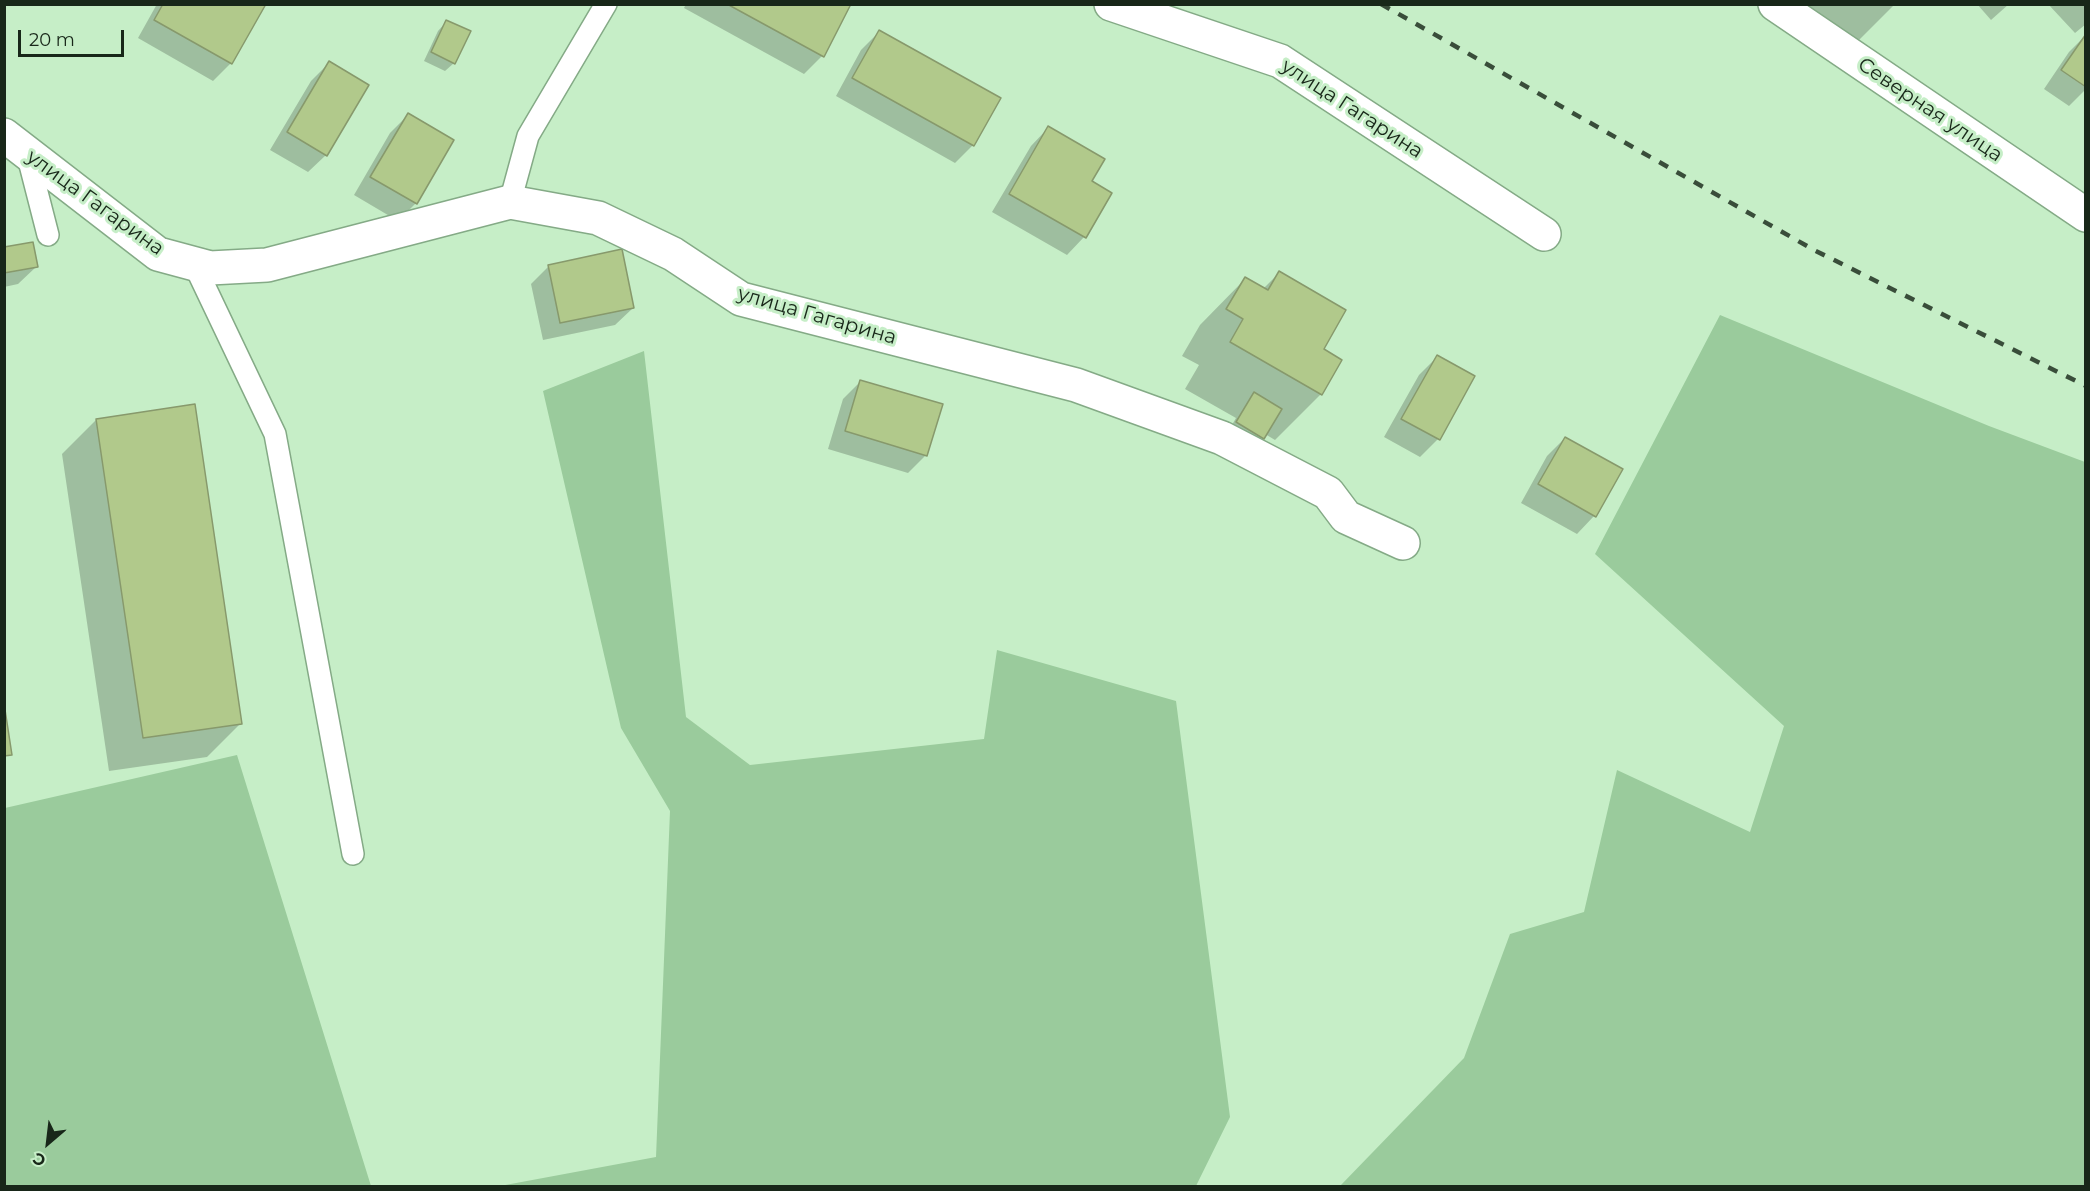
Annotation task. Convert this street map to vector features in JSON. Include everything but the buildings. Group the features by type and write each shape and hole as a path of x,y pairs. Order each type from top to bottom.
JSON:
{"street":[{"name":"улица Гагарина","path":"1111,4 1280,61 1544,234"},
{"name":"Северная улица","path":"1775,4 2085,215"},
{"name":"улица Гагарина","path":"16,144 158,254 210,268 267,265 510,202 598,218 673,254 741,299 1076,385 1222,438 1328,493 1346,517 1403,543"}],"lane":[{"path":"510,202 528,136 606,4"},
{"path":"16,144 48,235"},
{"path":"194,264 274,434 353,854"}],"green space":[{"path":"1720,315 1989,426 2085,462 2085,1186 1340,1186 1464,1058 1510,934 1584,912 1617,770 1750,832 1784,726 1595,554"},
{"path":"644,351 686,717 750,765 984,739 997,650 1176,701 1230,1117 1196,1186 500,1186 656,1157 670,811 621,728 543,391"},
{"path":"237,755 371,1186 5,1186 5,808"}],"railway":[{"path":"1381,4 1814,250 2086,386"}]}
